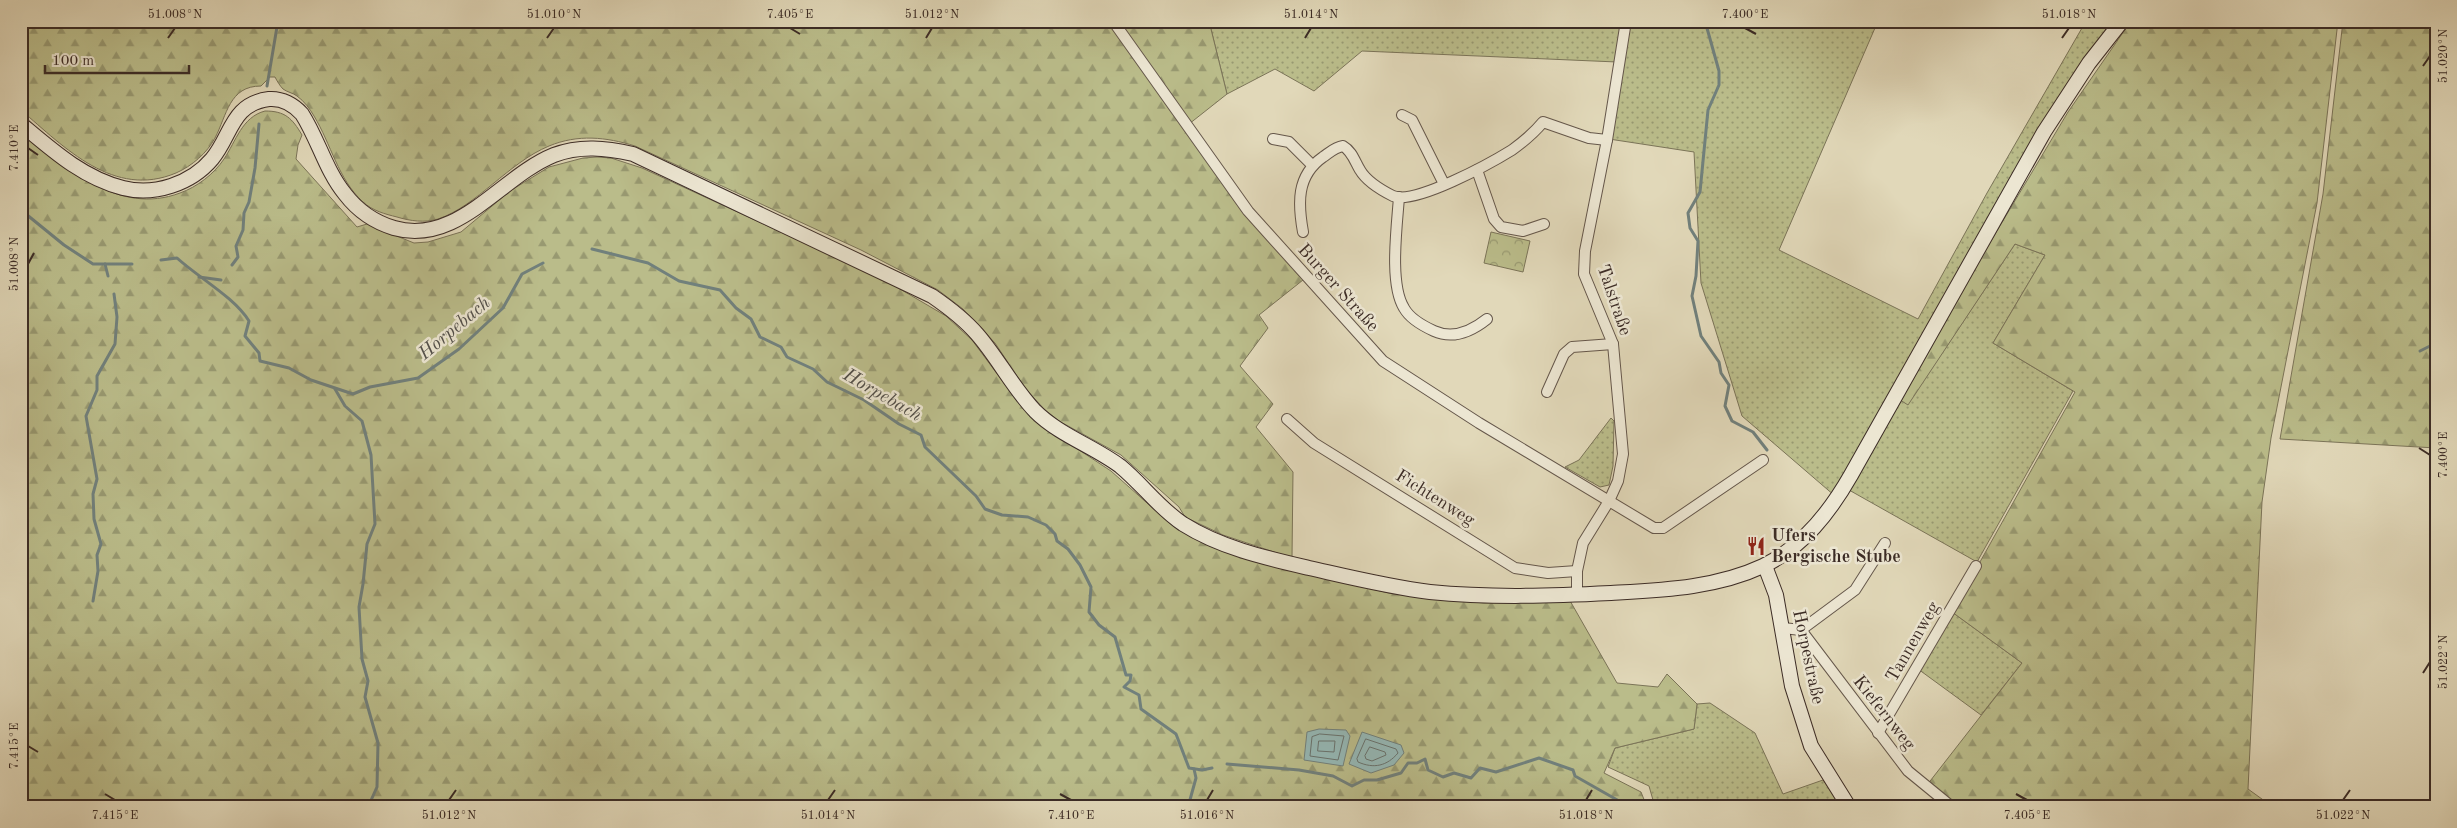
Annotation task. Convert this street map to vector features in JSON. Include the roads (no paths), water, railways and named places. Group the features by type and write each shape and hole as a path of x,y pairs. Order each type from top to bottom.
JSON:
{"street":[{"name":"Burger Straße","path":"1113,21 1248,211 1383,361 1478,423 1609,501"},
{"name":"Talstraße","path":"1577,595 1577,571 1583,543 1609,501 1621,474 1623,454 1613,344 1584,274 1585,251 1607,140 1626,21"},
{"path":"21,124 84,172 124,188 151,190 168,187 185,179 207,164 216,154 237,116 251,104 268,99 282,100 297,108 302,114 342,190 356,207 382,224 421,233 438,229 458,220 521,173 554,155 566,151 596,148 632,154 932,296 948,307 977,334 1036,411 1063,432 1121,468 1164,508 1199,533 1219,543 1256,555 1383,585 1429,592 1486,596 1577,595 1674,590 1715,583 1764,566 1807,535 1834,504 2044,132 2090,62 2122,21"},
{"path":"1402,114 1412,120 1444,184"},
{"path":"1303,232 1299,192 1303,180 1312,166 1338,147 1343,146 1348,149 1361,172 1370,181 1399,197 1422,195 1476,170 1513,149 1543,122 1589,138 1607,140"},
{"path":"1273,139 1289,142 1312,166"},
{"path":"1476,170 1494,219 1501,228 1523,232 1544,224"},
{"path":"1399,197 1395,268 1403,307 1424,326 1450,335 1470,331 1487,319"},
{"path":"1548,392 1564,354 1572,347 1613,344"},
{"name":"Fichtenweg","path":"1287,419 1314,443 1515,568 1548,572 1577,571"},
{"path":"1609,501 1654,528 1663,528 1763,460"},
{"path":"1783,628 1801,630 1855,590 1885,543"},
{"name":"Horpestraße","path":"1764,566 1776,595 1792,686 1810,746 1849,807"},
{"name":"Tannenweg","path":"1878,734 1976,566"},
{"name":"Kiefernweg","path":"1801,630 1878,734 1908,771 1952,807"}],"water":[{"path":"1319,729 1346,730 1350,736 1343,766 1304,760 1307,732"},
{"path":"1362,732 1401,745 1404,753 1394,765 1371,773 1349,764"}],"waterway":[{"path":"267,86 278,21"},
{"path":"1705,21 1719,71 1719,85 1708,110 1700,192 1688,213 1690,228 1698,241 1696,276 1692,296 1701,336 1719,362 1721,373 1729,385 1725,406 1732,421 1753,432 1767,450"},
{"path":"232,265 238,257 236,246 243,230 244,213 249,202 255,168 259,124"},
{"name":"Horpebach","path":"21,210 64,245 93,264 132,264"},
{"name":"Horpebach","path":"592,249 648,263 679,281 720,290 736,308 751,319 760,337 781,347 787,357 813,369 827,382 864,400 899,424 921,435 925,447 976,496 985,509 1002,515 1028,517 1046,525 1055,534 1057,541 1068,549 1080,565 1091,587 1089,612 1099,625 1115,637 1126,675 1131,675 1130,681 1124,687 1139,695 1141,709 1176,734 1189,768 1202,770 1212,768"},
{"name":"Horpebach","path":"161,260 177,258 243,312 249,321 245,336 259,353 260,361 289,368 311,380 353,394 370,387 418,378 459,349 503,308 522,274 543,263"},
{"path":"105,264 108,276"},
{"path":"199,277 221,280"},
{"path":"93,601 98,571 97,555 101,544 94,519 93,494 97,479 86,416 97,390 97,376 115,344 117,317 114,294"},
{"path":"2420,351 2436,343"},
{"path":"335,389 345,406 362,421 371,455 375,524 367,544 359,607 362,659 368,681 365,697 378,743 377,787 368,807"},
{"name":"Horpebach","path":"1227,764 1299,770 1333,776 1352,786 1364,780 1377,780 1401,773 1408,763 1417,763 1425,759 1428,770 1443,777 1454,773 1471,778 1480,768 1496,772 1539,758 1573,770 1575,776 1619,801 1636,807"},
{"path":"1188,807 1196,778 1194,769"}],"place":[{"name":"Ufers Bergische Stube","path":"1756,546"}]}
